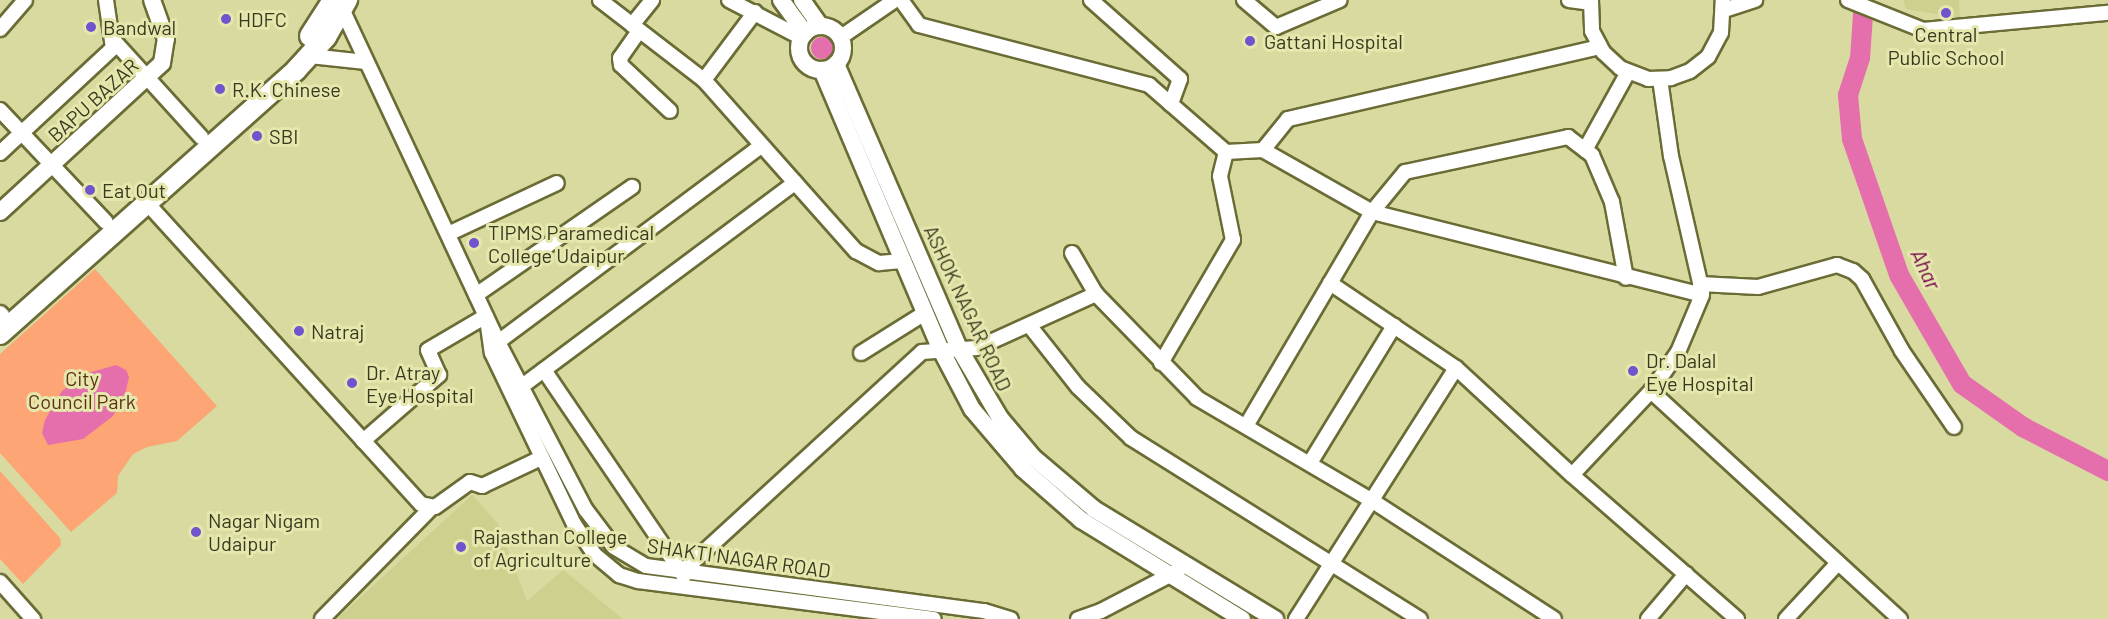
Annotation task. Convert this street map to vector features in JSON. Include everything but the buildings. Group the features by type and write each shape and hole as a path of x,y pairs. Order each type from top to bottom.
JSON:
{"highway":[{"path":"1,320 147,203 310,56 341,4"},
{"path":"1,320 106,222 288,59 341,4"}],"main road":[{"name":"BAPU BAZAR","path":"0,212 148,79 162,63 167,46 152,0"},
{"path":"781,0 809,32"},
{"path":"802,0 809,32 803,60 830,67"},
{"path":"809,32 828,27 841,37 843,48 830,67"},
{"path":"830,67 902,261 941,350 972,409 1037,483 1082,520 1170,577 1242,619"},
{"name":"ASHOK NAGAR ROAD","path":"830,67 960,350 989,403 1033,457 1094,509 1275,619"}],"street":[{"path":"0,29 25,0"},
{"path":"106,0 114,41 201,137"},
{"path":"600,0 704,80 865,258 879,263 902,261"},
{"path":"652,0 620,58 621,65 670,111"},
{"path":"729,0 754,12 809,32"},
{"path":"841,37 895,0"},
{"path":"902,0 920,25 1149,85 1226,152 1263,150 1372,212 1626,278 1701,289 1758,287 1837,265 1853,271 1862,279 1902,351 1954,427"},
{"path":"1091,0 1180,79 1171,104"},
{"path":"1244,0 1276,27 1340,0"},
{"path":"1569,0 1590,1 1592,31 1600,47 1620,69 1648,79 1660,79 1690,71 1708,57 1721,33 1723,5 1755,0"},
{"path":"1848,0 1923,30 2108,13"},
{"name":"SHAKTI NAGAR ROAD","path":"341,4 498,342 606,540 637,564 945,612 1011,619"},
{"path":"704,80 754,12"},
{"path":"0,153 108,55 114,41"},
{"path":"1263,150 1288,119 1600,47"},
{"path":"310,56 366,62"},
{"path":"1585,150 1629,72"},
{"path":"1572,475 1651,391 1678,352 1701,289 1671,156 1660,79"},
{"path":"0,110 106,222"},
{"path":"1246,426 1372,212 1405,172 1568,137 1592,155 1612,202 1626,278"},
{"path":"498,342 762,145"},
{"path":"1161,363 1233,240 1220,176 1226,152"},
{"path":"448,234 557,183"},
{"path":"521,387 795,183"},
{"path":"476,295 632,187"},
{"path":"147,203 417,500 431,508"},
{"path":"1072,253 1096,294 1197,398 1371,500 1554,619"},
{"path":"1330,283 1456,368 1572,475 1737,619"},
{"path":"686,587 689,572 712,544 922,352 977,348 1096,294"},
{"path":"861,353 925,313"},
{"path":"363,441 439,375 428,350 488,319"},
{"name":"SHAKTI NAGAR ROAD","path":"488,319 489,345 541,458 584,541 600,560 630,579 889,616 934,619"},
{"path":"1029,325 1078,387 1131,438 1420,619"},
{"path":"1310,463 1394,326"},
{"path":"1296,619 1456,368"},
{"path":"544,370 689,572"},
{"path":"1651,391 1900,619"},
{"path":"322,619 431,508 470,482 482,486 541,458"},
{"path":"1786,619 1838,563"},
{"path":"1078,619 1170,577 1185,566"},
{"path":"1648,619 1686,574"},
{"path":"0,582 33,619"}],"shaded area":[{"name":"Central Public School","path":"1903,0 1959,0 1960,18 1906,9"},
{"path":"818,37 826,37 833,44 833,52 826,59 818,59 811,52 811,44"},
{"path":"116,365 126,370 129,377 125,395 113,416 83,439 48,445 42,433 45,420 62,391 85,374"},
{"name":"Rajasthan College of Agriculture","path":"472,495 498,524 527,601 563,570 623,619 337,619"}],"green space":[{"name":"City Council Park","path":"95,269 217,406 177,441 147,447 133,454 118,476 117,493 71,532 0,453 0,354"},
{"path":"0,471 60,538 61,545 23,584 0,559"}],"waterway":[{"name":"Ahar","path":"1864,0 1860,58 1848,95 1852,139 1899,275 1962,384 2023,427 2108,471"}],"place":[{"name":"Central Public School","path":"1946,13"},
{"name":"HDFC","path":"226,19"},
{"name":"Bandwal","path":"91,27"},
{"name":"Gattani Hospital","path":"1250,41"},
{"name":"R.K. Chinese","path":"220,89"},
{"name":"SBI","path":"257,136"},
{"name":"Eat Out","path":"90,190"},
{"name":"TIPMS Paramedical College Udaipur","path":"474,243"},
{"name":"Natraj","path":"299,331"},
{"name":"Dr. Dalal Eye Hospital","path":"1633,371"},
{"name":"Dr. Atray Eye Hospital","path":"352,383"},
{"name":"Nagar Nigam Udaipur","path":"196,532"},
{"name":"Rajasthan College of Agriculture","path":"461,547"}]}
